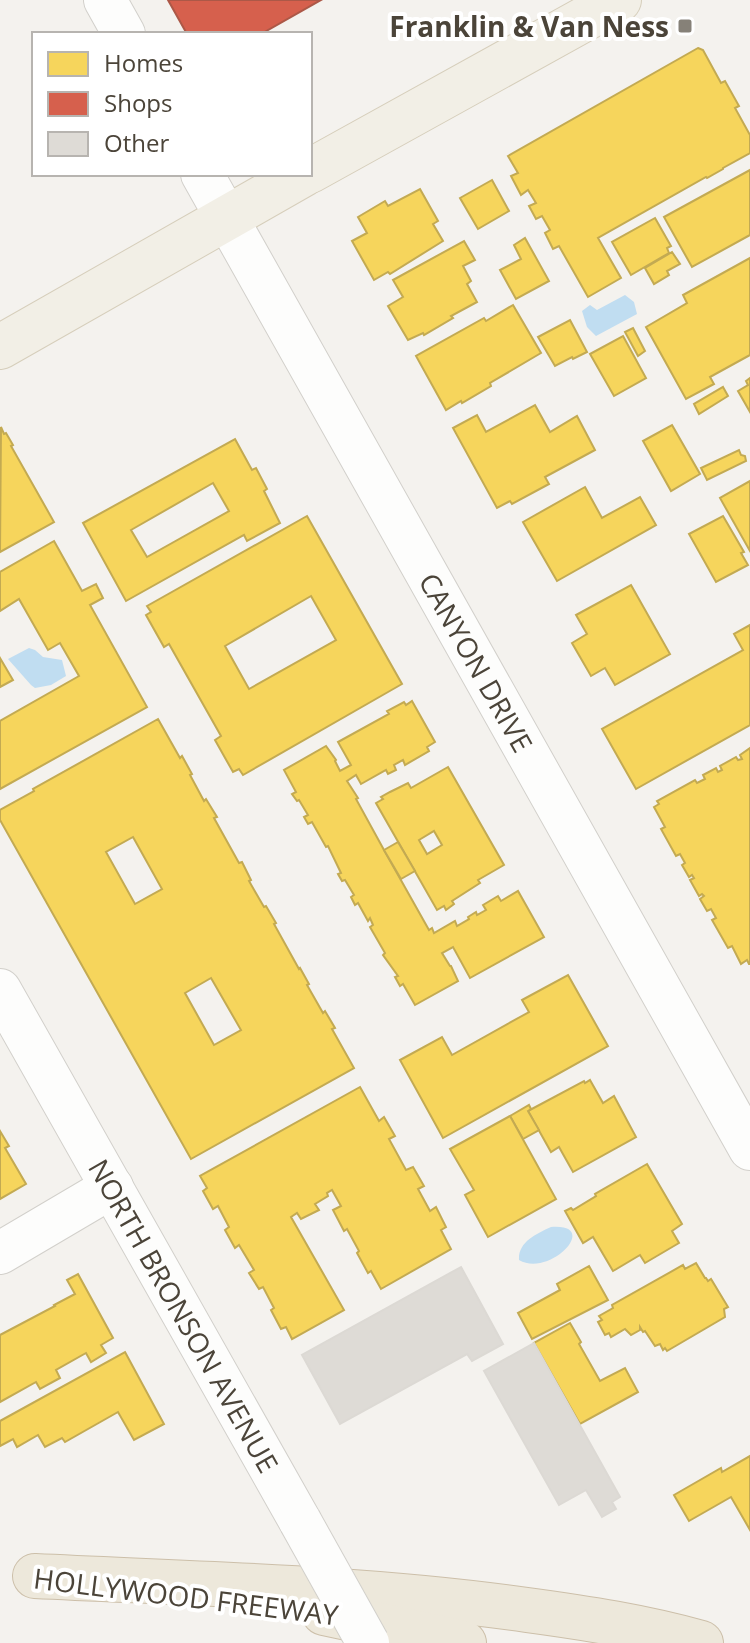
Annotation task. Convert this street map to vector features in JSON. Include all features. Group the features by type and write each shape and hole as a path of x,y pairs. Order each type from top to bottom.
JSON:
{"highway":[{"name":"HOLLYWOOD FREEWAY","path":"18,1575 211,1595 349,1617 464,1643"},
{"path":"18,1575 368,1592 467,1601 664,1633 701,1643"}],"main road":[{"path":"312,170 619,0"},
{"path":"0,347 300,176"}],"street":[{"path":"105,0 123,32"},
{"name":"CANYON DRIVE","path":"203,176 750,1149"},
{"name":"NORTH BRONSON AVENUE","path":"0,990 368,1643"},
{"path":"0,1253 112,1187"}],"water":[{"path":"625,295 634,302 637,314 596,336 587,327 582,311 590,305 597,310"},
{"path":"29,648 43,657 62,660 66,676 51,685 35,688 31,685 8,659"},
{"path":"551,1227 566,1228 572,1233 566,1249 544,1262 531,1264 519,1260 525,1243"}],"building: Homes":[{"path":"698,48 703,50 721,83 725,81 739,106 735,108 750,135 750,153 598,238 621,278 588,297 559,246 553,249 545,233 550,230 542,216 536,219 529,206 536,203 528,190 521,195 511,176 518,173 508,156"},
{"path":"750,170 750,235 692,267 664,217"},
{"path":"492,180 509,211 478,229 460,198"},
{"path":"420,189 438,221 433,224 443,241 390,274 388,272 374,280 352,241 367,233 358,217 385,201 388,206"},
{"path":"655,218 671,246 667,248 669,253 631,275 612,242"},
{"path":"525,238 549,281 516,299 500,270 521,259 514,245"},
{"path":"464,241 475,260 463,266 471,281 467,284 477,302 424,335 408,340 388,306 403,297 393,280"},
{"path":"672,252 680,264 654,284 645,268"},
{"path":"750,258 750,355 710,377 714,384 686,399 646,327 687,303 683,295"},
{"path":"513,305 541,353 490,383 491,386 446,410 416,356"},
{"path":"570,320 587,352 555,366 538,337"},
{"path":"633,328 645,351 638,356 625,332"},
{"path":"623,336 646,378 614,396 590,354"},
{"path":"750,378 750,412 738,391 748,385 746,381"},
{"path":"723,387 728,396 699,414 694,404"},
{"path":"535,405 550,432 577,416 595,450 545,477 549,484 512,504 510,501 497,508 453,428 477,415 486,432"},
{"path":"672,425 700,474 671,491 643,441"},
{"path":"1,427 54,522 0,552"},
{"path":"235,439 252,470 256,468 280,523 247,541 244,535 126,601 83,523","holes":["213,483 229,511 147,557 131,530"]},
{"path":"739,450 746,461 707,480 701,468"},
{"path":"750,481 750,551 720,498"},
{"path":"585,487 602,518 640,497 656,525 557,581 523,522"},
{"path":"307,516 402,684 243,775 239,769 233,772 215,740 221,736 169,644 164,647 146,615 151,612 147,606","holes":["311,596 336,640 249,689 225,646"]},
{"path":"723,516 748,565 716,582 689,534"},
{"path":"54,541 82,591 96,584 103,598 90,605 147,707 0,789 0,721 79,676 60,643 48,650 19,599 0,611 0,572"},
{"path":"631,585 670,654 615,685 605,668 591,676 572,643 587,634 576,615"},
{"path":"750,625 750,725 636,789 602,729 743,650 734,634"},
{"path":"0,658 13,680 0,687"},
{"path":"412,701 435,742 427,747 429,751 405,765 403,760 394,765 396,770 388,774 386,770 361,784 356,775 347,781 384,850 429,930 432,928 434,933 455,921 457,926 476,912 477,915 486,910 483,905 498,896 501,901 518,891 544,937 470,978 453,947 442,953 458,981 415,1005 383,955 385,953 370,927 373,925 370,918 368,921 358,903 355,905 351,897 354,895 338,874 341,873 328,846 312,822 308,824 304,817 308,815 292,794 296,792 284,770 326,746 340,771 351,765 338,742 389,714 387,711"},
{"path":"158,719 180,758 182,756 204,801 206,799 217,817 214,818 239,863 242,862 249,881 276,923 323,1013 325,1011 335,1028 332,1029 354,1068 191,1159 0,820 0,810","holes":["133,837 162,889 135,904 106,852","211,978 241,1030 214,1045 185,993"]},
{"path":"750,748 750,964 747,960 741,964 712,920 716,918 711,909 707,911 700,899 704,896 699,896 690,880 694,878 692,875 689,877 682,865 685,863 680,854 676,856 661,829 665,827 654,807 659,804 657,801 695,780 697,783 705,779 703,775 716,768 718,772 722,770 720,766 736,757 742,759 740,755"},
{"path":"448,767 504,865 478,880 480,883 452,901 454,904 446,910 444,906 437,910 376,803 383,799 381,797 408,783 411,788","holes":["434,831 442,845 427,854 419,840"]},
{"path":"398,842 415,871 401,879 384,850"},
{"path":"568,975 608,1046 443,1138 400,1060 442,1037 452,1055 529,1012 522,1000"},
{"path":"590,1080 603,1103 614,1096 636,1137 573,1172 559,1147 551,1152 528,1111"},
{"path":"360,1087 379,1121 384,1117 395,1136 389,1139 406,1170 413,1167 424,1186 418,1189 430,1211 436,1207 446,1227 441,1230 451,1249 381,1289 371,1271 368,1273 347,1229 344,1231 333,1210 341,1206 332,1190 315,1204 319,1210 301,1219 297,1213 291,1217 344,1310 292,1339 286,1327 281,1329 263,1287 259,1289 249,1273 254,1270 239,1245 235,1248 225,1230 229,1227 218,1206 213,1209 203,1191 207,1188 200,1176"},
{"path":"529,1105 531,1109 528,1111 539,1130 523,1139 510,1116"},
{"path":"510,1116 556,1199 488,1237 465,1195 474,1190 450,1149"},
{"path":"0,1131 9,1146 5,1148 26,1184 0,1199"},
{"path":"647,1164 682,1224 672,1231 679,1243 645,1263 640,1255 613,1271 593,1237 583,1243 565,1211 573,1210"},
{"path":"696,1263 705,1278 708,1281 711,1279 728,1307 724,1309 725,1317 667,1351 660,1344 655,1346 640,1327 631,1335 625,1329 611,1337 609,1333 605,1335 598,1322 602,1320 599,1316 613,1308 612,1305 683,1265 685,1269"},
{"path":"589,1266 608,1300 532,1339 518,1313 560,1290 557,1284"},
{"path":"78,1274 113,1338 101,1345 106,1353 91,1362 86,1353 56,1370 60,1378 40,1389 36,1382 0,1402 0,1335 75,1294 67,1280"},
{"path":"570,1323 600,1381 625,1368 638,1392 580,1424 534,1343"},
{"path":"125,1352 164,1424 134,1440 118,1412 65,1442 62,1438 45,1447 38,1435 17,1447 13,1439 0,1446 0,1421"},
{"path":"750,1456 750,1530 731,1497 689,1521 674,1495 721,1468 722,1472"}],"building: Shops":[{"path":"168,0 321,0 265,32 186,32"}],"building: Other":[{"path":"461,1267 503,1344 472,1361 467,1354 340,1424 302,1355"},
{"path":"534,1343 620,1497 612,1502 616,1509 602,1517 586,1490 559,1505 484,1371"}],"place":[{"name":"Franklin & Van Ness","path":"685,26"}]}
